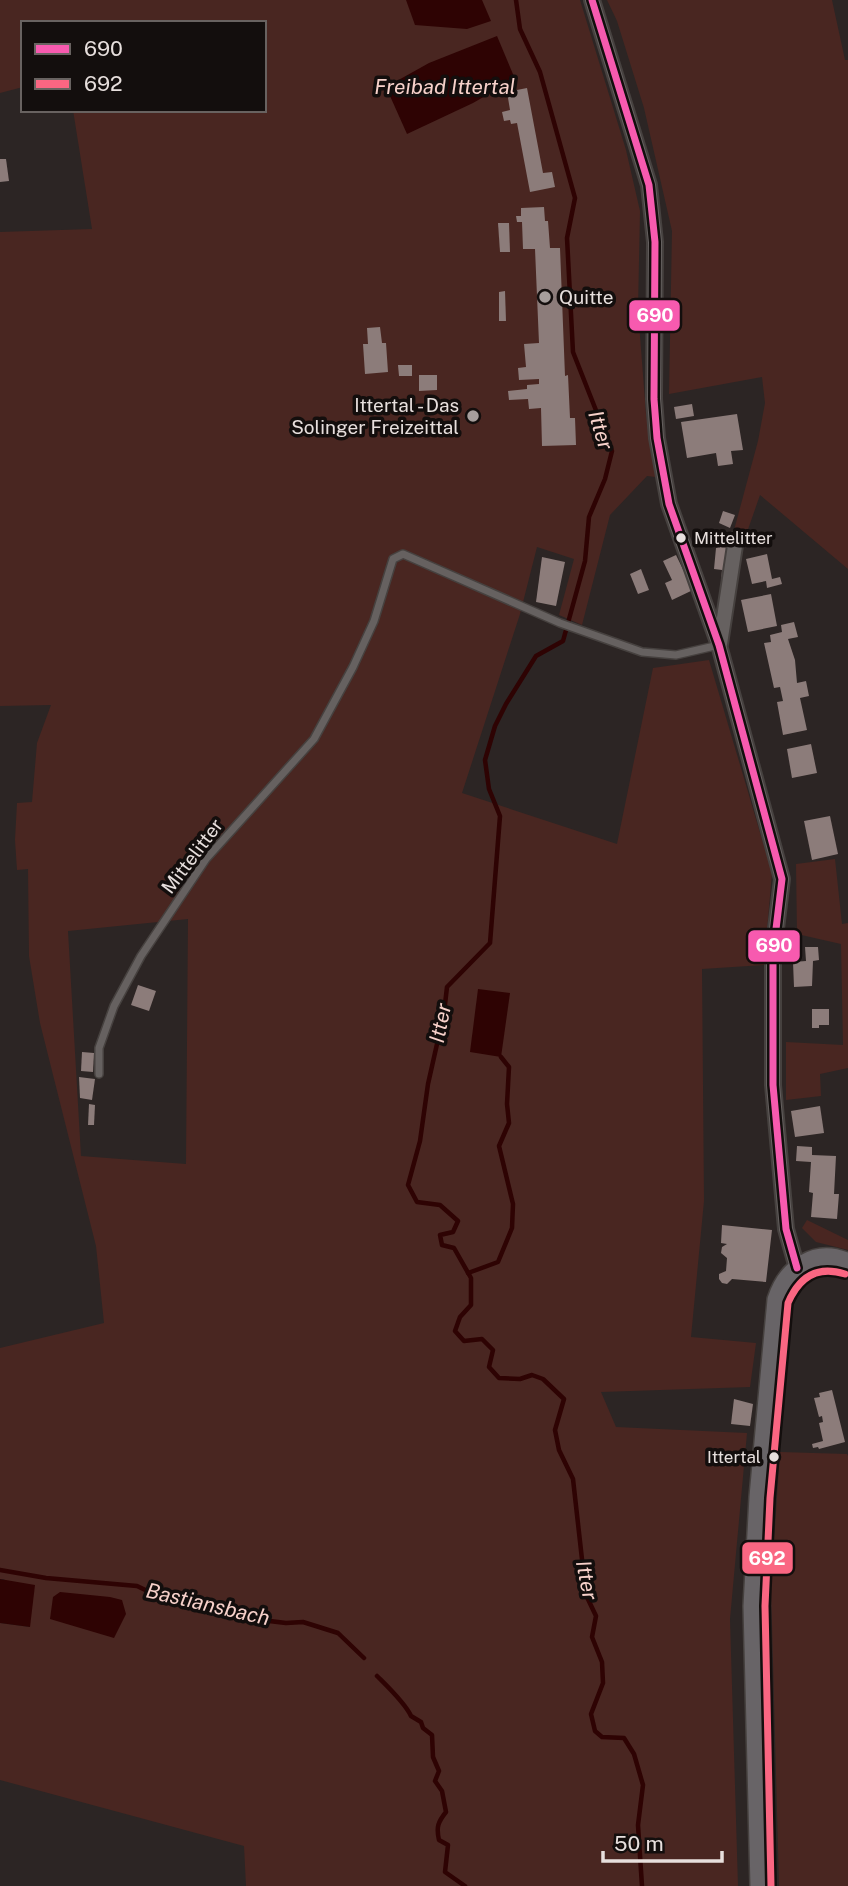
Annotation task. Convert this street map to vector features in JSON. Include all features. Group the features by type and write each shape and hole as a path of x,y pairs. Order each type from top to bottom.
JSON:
{"main road":[{"path":"761,1886 754,1606 760,1497 778,1300 789,1276 806,1263 817,1259 838,1259 848,1264"}],"street":[{"path":"592,0 649,185 655,242 654,399 657,438 668,504 719,645 782,879 773,954 773,1085 786,1229 797,1268"},
{"path":"719,645 736,539"}],"lane":[{"name":"Mittelitter","path":"99,1074 99,1048 114,1006 141,956 206,859 314,739 353,667 374,621 393,559 403,554 560,624 642,652 676,655 719,645"}],"shaded area":[{"path":"0,0 580,0 626,150 640,211 638,310 646,414 656,477 647,476 610,515 582,625 559,615 574,559 537,547 520,614 462,793 617,844 653,668 709,660 772,873 764,965 702,969 704,1201 691,1337 756,1343 750,1387 601,1392 616,1427 747,1433 730,1619 738,1886 246,1886 244,1846 0,1780 0,1623 30,1627 4,1579 0,1579 0,1348 104,1323 96,1246 40,1023 29,956 28,869 17,870 17,803 32,802 37,743 51,705 0,706 0,232 92,229 73,112 266,112 266,21 21,21 21,88 0,93","holes":["188,919 186,1164 81,1156 68,931"]},
{"path":"607,0 832,0 845,60 848,60 848,569 760,495 745,538 733,534 758,441 765,403 762,377 669,394 672,231 644,108 617,21"},
{"path":"835,859 842,924 848,923 848,1068 820,1074 821,1096 786,1100 786,1042 843,1045 841,944 797,934 796,864"},
{"path":"807,1220 848,1240 848,1250 816,1242 802,1228"},
{"path":"780,1452 848,1456 848,1886 779,1886 771,1587"}],"water":[{"path":"406,0 482,0 491,21 467,29 415,25"},
{"name":"Freibad Ittertal","path":"497,36 515,79 473,103 407,134 386,87 429,63"},
{"path":"478,989 510,993 501,1057 470,1052"},
{"path":"0,1579 35,1585 30,1627 0,1623"},
{"path":"60,1592 122,1600 126,1614 114,1638 50,1619 53,1597"}],"building":[{"path":"527,88 543,173 552,172 555,187 530,192 517,123 504,121 502,112 510,110 507,92"},
{"path":"0,159 6,159 9,181 0,182"},
{"path":"544,207 550,248 560,248 565,376 568,375 570,418 575,418 576,445 542,446 541,408 529,409 528,399 509,400 508,391 527,389 527,385 539,384 539,379 519,380 518,368 526,367 524,344 539,343 535,249 523,249 522,222 517,222 516,216 521,216 521,208"},
{"path":"498,223 509,223 510,252 500,252"},
{"path":"505,291 506,321 499,321 499,292"},
{"path":"380,327 382,343 386,343 388,372 365,374 363,344 368,344 367,328"},
{"path":"398,365 412,365 412,376 399,376"},
{"path":"419,375 437,375 437,390 419,391"},
{"path":"692,404 694,416 676,419 674,407"},
{"path":"737,414 743,450 731,451 733,464 718,466 716,453 687,458 681,422"},
{"path":"723,511 735,515 730,528 719,523"},
{"path":"729,547 726,582 721,582 722,570 714,569 716,548"},
{"path":"767,554 772,579 780,577 782,584 767,588 766,581 752,584 746,559"},
{"path":"676,555 693,590 672,600 665,583 672,580 663,561"},
{"path":"542,557 565,562 556,606 536,602"},
{"path":"641,569 649,590 638,594 630,574"},
{"path":"771,594 777,626 748,632 741,600"},
{"path":"794,622 798,637 788,639 795,660 797,683 806,681 809,696 800,698 807,730 783,735 777,702 783,701 780,687 774,688 764,643 771,642 770,635 782,632 781,625"},
{"path":"811,744 817,773 792,778 787,749"},
{"path":"830,816 838,854 812,860 804,821"},
{"path":"805,947 818,947 819,960 813,961 812,986 794,987 793,962 806,961"},
{"path":"138,985 156,991 149,1011 131,1005"},
{"path":"812,1009 829,1009 829,1025 812,1028"},
{"path":"82,1052 94,1053 93,1072 81,1071"},
{"path":"79,1077 95,1079 92,1100 80,1098"},
{"path":"89,1104 95,1105 94,1125 88,1125"},
{"path":"820,1106 824,1133 795,1137 791,1111"},
{"path":"797,1146 812,1147 812,1155 836,1156 834,1194 839,1194 837,1219 811,1217 811,1162 796,1161"},
{"path":"722,1225 772,1230 766,1282 732,1279 727,1284 722,1283 719,1274 726,1271 727,1258 721,1253 722,1247 727,1244 721,1243"},
{"path":"832,1390 845,1442 813,1448 812,1444 823,1441 819,1423 823,1422 822,1416 819,1417 814,1398 820,1397 819,1393"},
{"path":"734,1399 753,1404 750,1426 731,1424"}],"waterway":[{"name":"Itter","path":"516,0 520,29 540,72 575,198 567,238 573,352 612,451 605,479 589,517 585,561 563,641 536,656 495,726 485,760 489,789 500,816 490,943 447,987 420,1141 408,1185 417,1202 440,1205 458,1221 453,1232 440,1235 442,1245 454,1248 471,1278 471,1305 460,1317 455,1331 464,1341 482,1339 493,1350 489,1367 499,1378 520,1379 532,1375 543,1379 564,1399 555,1430 559,1450 573,1479 586,1595 596,1616 592,1637 602,1662 603,1683 591,1714 595,1731 602,1737 624,1738 634,1754 643,1785 638,1825 642,1886"},
{"path":"468,1273 498,1262 512,1228 513,1204 499,1146 509,1123 509,1067 501,1057"},
{"name":"Bastiansbach","path":"0,1570 46,1578 137,1586 160,1597 199,1600 222,1609 236,1607 253,1619 303,1622 338,1633 364,1658"},
{"name":"Bastiansbach","path":"377,1676 411,1716 421,1722 423,1728 432,1735 433,1757 439,1771 435,1781 442,1791 446,1812 438,1828 439,1840 448,1845 445,1872 465,1886"}],"transit line":[{"name":"690","path":"592,0 649,185 655,242 654,399 657,438 669,504 719,645 782,879 773,954 773,1085 786,1229 797,1268"},
{"name":"692","path":"771,1886 765,1606 770,1498 788,1303 798,1286 810,1275 826,1271 845,1274"}],"place":[{"name":"Quitte","path":"545,297"},
{"name":"Ittertal - Das Solinger Freizeittal","path":"473,416"},
{"name":"Mittelitter","path":"681,538"},
{"name":"Ittertal","path":"774,1457"}]}
